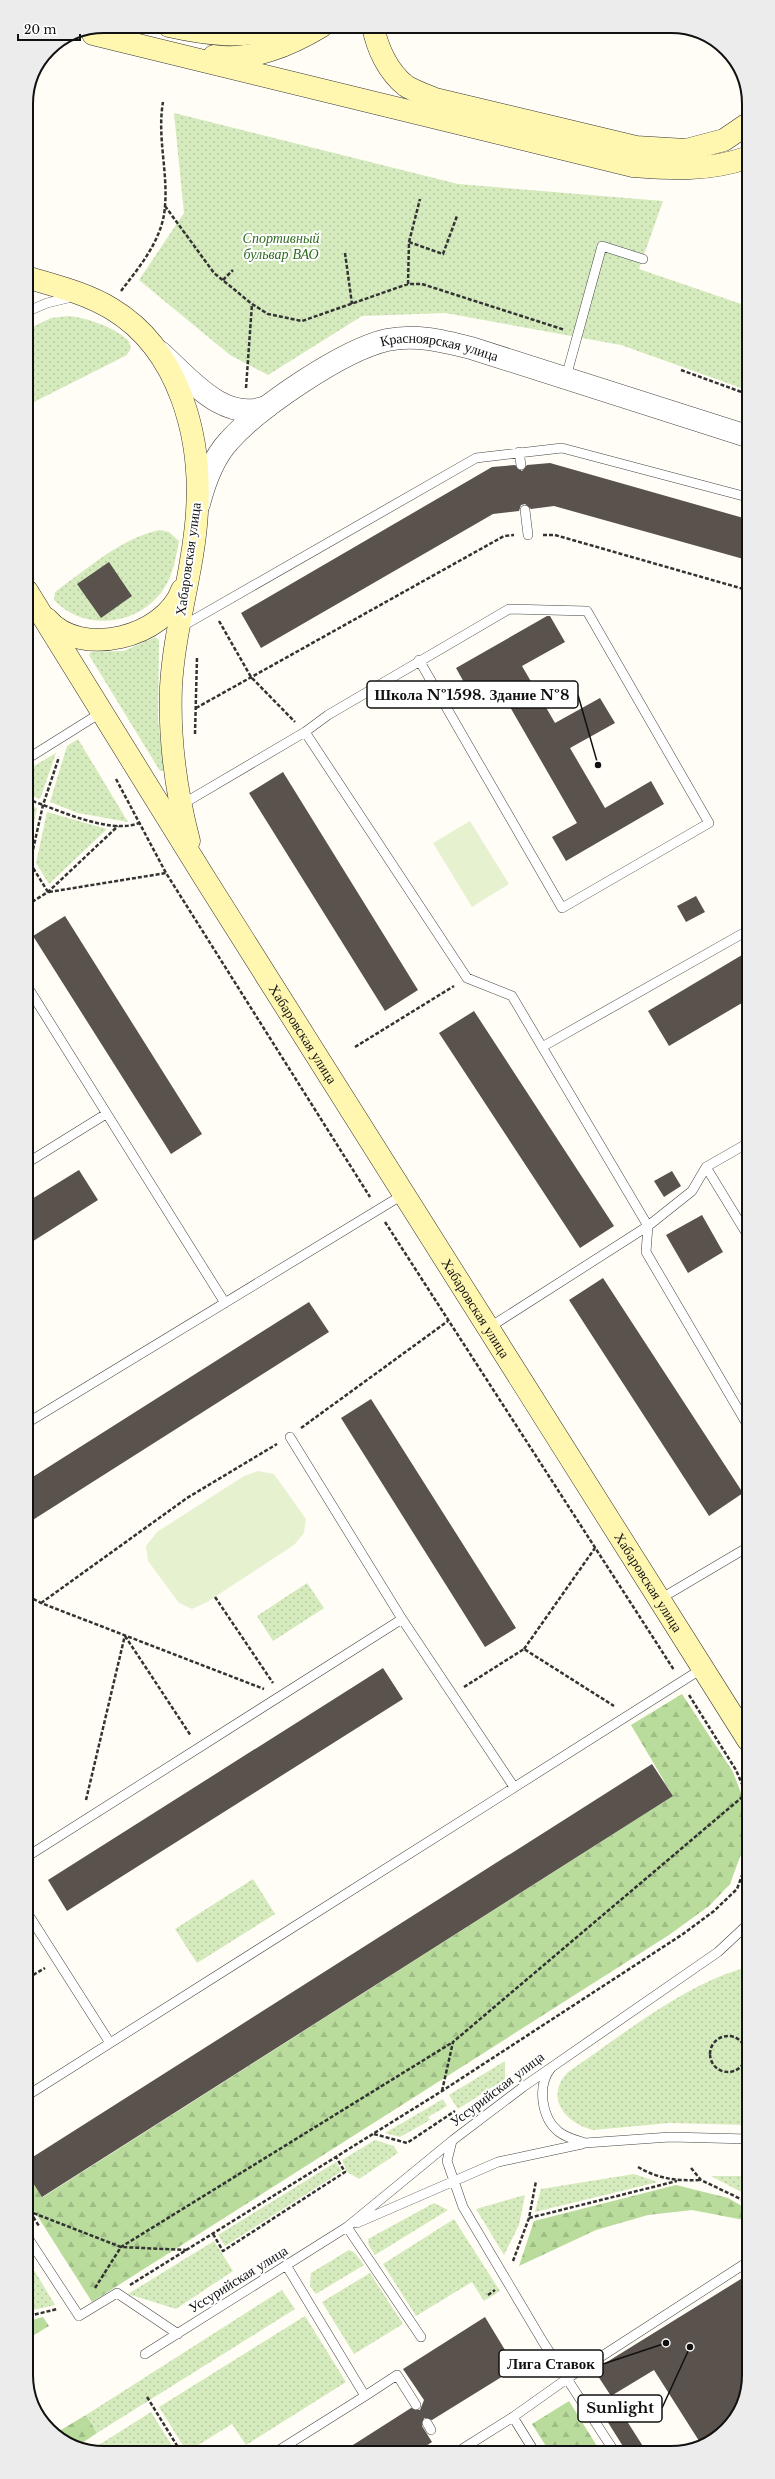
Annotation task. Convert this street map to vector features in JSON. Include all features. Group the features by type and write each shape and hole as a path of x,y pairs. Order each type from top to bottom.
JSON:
{"main road":[{"path":"220,33 263,33"},
{"path":"90,34 220,57 262,54 297,41 310,33"},
{"path":"376,33 382,57 406,86 435,99 636,147 686,150 724,140 742,128"},
{"path":"90,34 633,166 680,170 733,163 742,160"},
{"name":"Хабаровская улица","path":"33,279 93,299 129,321 155,348 177,387 186,410 193,440 197,475 197,513 178,629 172,687 173,753 181,805 191,848 204,876"},
{"path":"33,600 51,624 71,635 93,640 117,638 152,624 169,610 180,594 187,575"},
{"name":"Хабаровская улица","path":"33,601 204,876 404,1194 490,1327 742,1730"}],"street":[{"name":"Красноярская улица","path":"197,513 206,480 216,458 228,441 273,403 340,358 380,342 412,337 438,340 471,348 566,376 742,434"},
{"path":"155,348 214,400 231,408 243,412 260,409 273,403"}],"lane":[{"path":"566,376 576,334 602,246 642,259"},
{"path":"33,309 47,302 68,296 93,299"},
{"path":"178,629 476,458 562,448 742,495"},
{"path":"519,452 521,465"},
{"path":"526,510 528,535"},
{"path":"181,805 305,732 328,715 419,660 509,609 587,611 709,823 562,908 419,660"},
{"path":"33,755 102,712"},
{"path":"305,732 467,978 512,996 648,1226 646,1252 742,1416"},
{"path":"542,1047 742,934"},
{"path":"33,996 225,1303"},
{"path":"33,1160 106,1114"},
{"path":"490,1327 648,1226 692,1191 706,1167 742,1146"},
{"path":"706,1167 742,1226"},
{"path":"33,1420 404,1194"},
{"path":"290,1437 402,1619 514,1787"},
{"path":"660,1600 742,1551"},
{"path":"33,1853 402,1619"},
{"path":"33,2092 703,1668"},
{"path":"33,1922 110,2043"},
{"name":"Уссурийская улица","path":"145,2354 347,2227 453,2140 558,2061 718,1952 742,1930"},
{"path":"558,2061 547,2073 542,2088 543,2103 548,2118 558,2131 572,2140 585,2143 670,2138 742,2139"},
{"path":"453,2140 447,2161 452,2182 463,2208 506,2281 611,2446"},
{"name":"Уссурийская улица","path":"347,2227 498,2162 585,2143"},
{"path":"347,2227 421,2337"},
{"path":"33,2246 79,2316 117,2292 178,2334"},
{"path":"286,2265 365,2396"},
{"path":"467,2446 513,2417 568,2378 742,2266"},
{"path":"286,2446 397,2375 416,2405"},
{"path":"513,2417 531,2446"}],"path":[{"path":"117,295 152,247 165,206 160,118 163,102"},
{"path":"408,284 409,242 420,199"},
{"path":"165,206 214,273 252,304 268,314 302,321 408,284 422,284 576,334"},
{"path":"409,242 443,254 457,216"},
{"path":"345,253 352,304"},
{"path":"223,280 233,270"},
{"path":"252,304 246,392 252,391"},
{"path":"681,370 742,392"},
{"path":"196,708 504,536 555,535 742,589"},
{"path":"212,609 251,677 305,732"},
{"path":"195,736 197,655"},
{"path":"33,850 43,805 61,750"},
{"path":"113,774 166,873 448,1321 719,1741 742,1784"},
{"path":"33,801 76,817 118,826 130,827 139,823"},
{"path":"33,901 48,892 118,826"},
{"path":"33,868 48,892"},
{"path":"48,892 166,873"},
{"path":"355,1047 467,978"},
{"path":"41,1603 187,1498 290,1437 448,1321"},
{"path":"452,1695 524,1649 595,1548"},
{"path":"215,1597 281,1695"},
{"path":"33,1599 281,1695"},
{"path":"125,1635 199,1748"},
{"path":"81,1822 125,1635"},
{"path":"524,1649 628,1715"},
{"path":"94,2290 121,2247 453,2042 742,1797"},
{"path":"117,2292 442,2091 683,1934 714,1911 737,1889 742,1875"},
{"path":"33,1975 57,1960"},
{"path":"742,2042 730,2036 718,2038 709,2050 710,2062 719,2071 734,2072 742,2065"},
{"path":"442,2091 453,2042"},
{"path":"374,2134 407,2142 455,2111"},
{"path":"213,2234 223,2251 345,2172 336,2157"},
{"path":"638,2167 651,2175 677,2181"},
{"path":"691,2168 701,2180 742,2200"},
{"path":"528,2218 677,2181 701,2180"},
{"path":"488,2295 506,2281 528,2218 536,2181"},
{"path":"33,2213 121,2247 186,2250"},
{"path":"33,2315 60,2308 63,2313"},
{"path":"147,2398 177,2446"}],"green space":[{"name":"Спортивный бульвар ВАО","path":"174,113 458,184 663,201 639,269 742,304 742,388 621,345 445,313 362,316 268,375 230,355 139,280 184,213"},
{"path":"69,316 93,321 108,327 121,335 128,340 131,348 127,355 33,402 33,327 51,318"},
{"path":"159,530 169,532 179,541 172,573 163,590 152,602 140,611 125,617 110,620 95,620 80,617 66,610 54,600 55,592 104,556 131,540"},
{"path":"155,637 159,640 158,720 164,770 160,771 89,655 91,652 124,651"},
{"path":"78,739 128,822 78,813 50,802 67,746"},
{"path":"56,753 40,799 33,796 33,766"},
{"path":"33,806 37,808 33,827"},
{"path":"47,812 107,829 49,884 36,863"},
{"path":"470,821 509,884 472,907 433,843"},
{"path":"258,1471 274,1474 306,1519 304,1533 294,1545 207,1602 192,1609 179,1603 148,1561 146,1546 157,1532 244,1476"},
{"path":"307,1583 324,1608 273,1641 257,1616"},
{"path":"682,1694 733,1772 742,1795 742,1851 730,1884 709,1906 669,1935 92,2302 33,2209 33,2182 43,2197 673,1796 631,1725"},
{"path":"253,1879 275,1914 197,1963 175,1929"},
{"path":"742,1969 742,2125 670,2123 593,2130 574,2122 566,2115 561,2108 558,2099 558,2091 561,2081 568,2072 632,2027 679,1997 702,1984"},
{"path":"505,2061 505,2079 458,2109 449,2095"},
{"path":"443,2099 447,2106 428,2117 430,2120 400,2137 385,2133"},
{"path":"375,2140 394,2146 398,2153 359,2179 347,2172 342,2160"},
{"path":"336,2162 342,2171 225,2246 218,2235"},
{"path":"634,2174 658,2182 535,2212 541,2189"},
{"path":"711,2176 742,2176 742,2192"},
{"path":"676,2185 728,2198 742,2206 742,2220 692,2210 648,2215 596,2230 519,2266 534,2221"},
{"path":"525,2195 519,2225 504,2255 476,2209"},
{"path":"434,2203 448,2210 375,2255 369,2246 368,2239"},
{"path":"454,2219 500,2291 484,2301 472,2282 416,2316 383,2264"},
{"path":"214,2241 233,2271 176,2309 128,2294"},
{"path":"349,2250 354,2252 364,2265 316,2294 310,2286 311,2273"},
{"path":"33,2268 55,2305 33,2310"},
{"path":"370,2273 403,2324 354,2354 322,2302"},
{"path":"282,2290 295,2309 97,2433 86,2415"},
{"path":"305,2316 346,2382 246,2445 232,2424 197,2446 183,2446 159,2407"},
{"path":"43,2317 49,2326 33,2336 33,2320"},
{"path":"569,2401 597,2446 546,2446 532,2424"},
{"path":"151,2412 172,2446 99,2446 98,2446"},
{"path":"86,2415 97,2433 82,2443 68,2437 60,2430"}],"building":[{"path":"550,463 742,518 742,559 554,506 531,509 525,504 521,505 519,511 493,514 261,648 241,613 492,467 515,465 522,471 527,465"},
{"path":"109,562 132,596 101,618 77,584"},
{"path":"547,616 550,616 565,642 522,666 555,723 600,698 615,723 570,748 605,808 651,781 664,804 566,861 552,837 577,823 495,681 471,695 456,668"},
{"path":"283,772 418,990 385,1011 249,793"},
{"path":"696,896 705,912 686,922 677,906"},
{"path":"65,916 202,1134 171,1154 33,936"},
{"path":"742,955 742,1003 669,1046 648,1011"},
{"path":"474,1011 614,1226 580,1248 439,1033"},
{"path":"79,1170 98,1200 33,1241 33,1198"},
{"path":"672,1171 681,1186 664,1197 654,1181"},
{"path":"702,1215 723,1252 688,1273 666,1235"},
{"path":"603,1278 742,1494 709,1516 569,1300"},
{"path":"309,1302 329,1332 33,1520 33,1477"},
{"path":"371,1399 516,1628 485,1647 341,1418"},
{"path":"383,1668 403,1699 67,1911 48,1880"},
{"path":"652,1764 673,1796 42,2197 33,2183 33,2157"},
{"path":"742,2278 742,2375 740,2393 735,2406 727,2418 707,2437 699,2441 654,2370 611,2396 594,2370"},
{"path":"485,2317 516,2368 432,2420 424,2418 422,2426 432,2442 426,2446 351,2446 411,2408 420,2410 424,2400 403,2369"},
{"path":"611,2396 643,2446 623,2446 597,2405"}],"place":[{"name":"Школа №1598. Здание №8","path":"598,765"},
{"name":"Лига Ставок","path":"666,2343"},
{"name":"Sunlight","path":"690,2347"}]}
